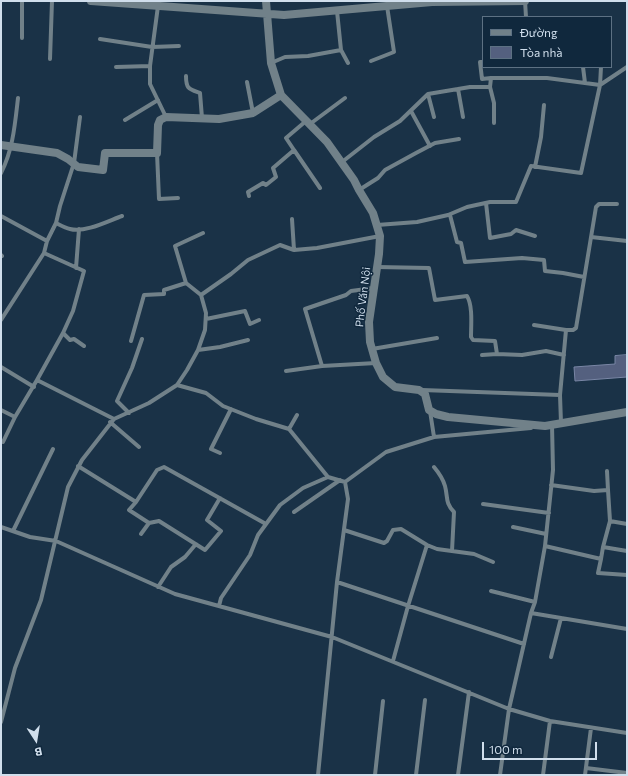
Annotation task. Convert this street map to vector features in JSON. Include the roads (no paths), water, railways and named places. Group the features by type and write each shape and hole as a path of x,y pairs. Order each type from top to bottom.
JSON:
{"street":[{"path":"91,1 284,15 432,2 525,1"},
{"path":"1,145 57,153 78,167 103,170 105,153 157,153 158,126 160,120 166,117 219,119 254,113 280,95 271,64 266,1"},
{"name":"Phố Văn Nội","path":"280,95 327,142 354,180 374,213 380,236 369,322 370,342 376,364 383,377 395,387 419,390"},
{"path":"419,390 425,394 430,410 436,414 448,417 549,426 627,412"}],"lane":[{"path":"22,1 22,38"},
{"path":"50,59 52,1"},
{"path":"525,1 526,16"},
{"path":"158,6 152,46 150,84 166,117"},
{"path":"371,61 394,52 387,6"},
{"path":"337,11 341,50 348,63"},
{"path":"100,39 152,46 179,46"},
{"path":"271,64 285,57 308,56 341,50"},
{"path":"482,62 480,62 482,79 547,78 600,85 627,67"},
{"path":"116,67 150,66"},
{"path":"583,68 585,83"},
{"path":"377,225 417,222 486,203 516,202 531,166 581,173 600,85 601,68"},
{"path":"186,76 186,84 189,89 200,93 202,118"},
{"path":"490,78 490,87 494,103 494,123"},
{"path":"247,82 254,113"},
{"path":"342,162 374,136 400,120 428,94 458,89 490,87"},
{"path":"458,89 463,117"},
{"path":"428,94 434,117"},
{"path":"1,173 6,163 14,134 18,98"},
{"path":"320,188 286,138 345,98"},
{"path":"125,120 158,100"},
{"path":"535,167 541,136 544,105"},
{"path":"410,111 430,146"},
{"path":"1,320 2,313 44,253 47,241 56,223 74,163 80,117"},
{"path":"359,190 378,178 386,170 430,146 459,139"},
{"path":"249,196 248,192 263,183 266,185 276,177 273,168 294,150"},
{"path":"157,153 159,199 178,198"},
{"path":"486,203 490,238 511,234 516,230 535,236"},
{"path":"534,325 566,330 573,330 576,328 597,204 617,204"},
{"path":"450,214 456,242 461,243 465,262 522,258 544,260 544,271 584,277"},
{"path":"1,216 47,241"},
{"path":"56,223 71,230 91,228 98,224 122,216"},
{"path":"292,220 294,250"},
{"path":"76,268 79,229"},
{"path":"1,722 15,668 41,600 68,488 78,466 112,421 149,403 177,385 198,350 205,330 206,313 201,295 186,283 175,246 203,233"},
{"path":"201,295 248,260 280,245 294,250 317,248 380,236"},
{"path":"591,237 627,241"},
{"path":"3,442 14,417 34,386 63,334 73,311 84,271 44,253"},
{"path":"377,267 429,268 435,300 467,296 470,310 471,337 473,340 495,341 497,354"},
{"path":"131,341 144,295 164,294 164,290 186,283"},
{"path":"322,366 305,309 346,295 351,291 374,288"},
{"path":"206,319 245,311 250,324 260,320"},
{"path":"561,424 560,395 566,330"},
{"path":"63,334 70,340 74,339 84,346"},
{"path":"372,349 437,338"},
{"path":"129,413 117,401 132,368 142,339"},
{"path":"198,350 220,347 248,340"},
{"path":"482,355 497,354 522,356 546,351 564,355"},
{"path":"286,371 322,366 376,364"},
{"path":"1,367 34,386"},
{"path":"37,380 112,421 139,447"},
{"path":"177,385 206,392 223,406 256,420 289,429 328,477 345,482"},
{"path":"419,390 560,395"},
{"path":"220,453 211,449 231,409"},
{"path":"1,410 14,417"},
{"path":"430,410 434,436"},
{"path":"289,429 297,415"},
{"path":"345,482 386,452 434,436 549,426 553,470 545,546 510,709 500,775"},
{"path":"13,531 53,449"},
{"path":"78,466 136,502"},
{"path":"149,523 129,510 157,470 164,467 266,524"},
{"path":"434,467 441,476 445,487 448,506 454,512 452,551"},
{"path":"607,471 610,521 598,573 627,575"},
{"path":"219,606 221,598 250,555 258,535 280,505 303,488 328,477"},
{"path":"294,512 340,480"},
{"path":"318,775 337,582 348,499 345,482"},
{"path":"551,486 608,490"},
{"path":"141,534 149,523 159,521 205,550 221,532 208,520 220,498"},
{"path":"483,504 549,513"},
{"path":"610,521 627,524"},
{"path":"1,527 30,537 56,541 175,594 332,637 510,709 550,721 627,733"},
{"path":"513,527 546,534"},
{"path":"344,530 384,543 387,541 393,530 401,529 427,545 474,554 493,562"},
{"path":"158,587 171,567 185,557 196,544"},
{"path":"393,661 427,545"},
{"path":"545,546 601,559"},
{"path":"603,547 627,551"},
{"path":"337,582 524,644"},
{"path":"491,591 534,602"},
{"path":"531,613 627,629"},
{"path":"551,657 561,618"},
{"path":"458,775 469,692"},
{"path":"375,775 383,700"},
{"path":"416,775 425,700"},
{"path":"543,775 550,721"},
{"path":"585,775 591,728"},
{"path":"586,768 627,773"}]}
